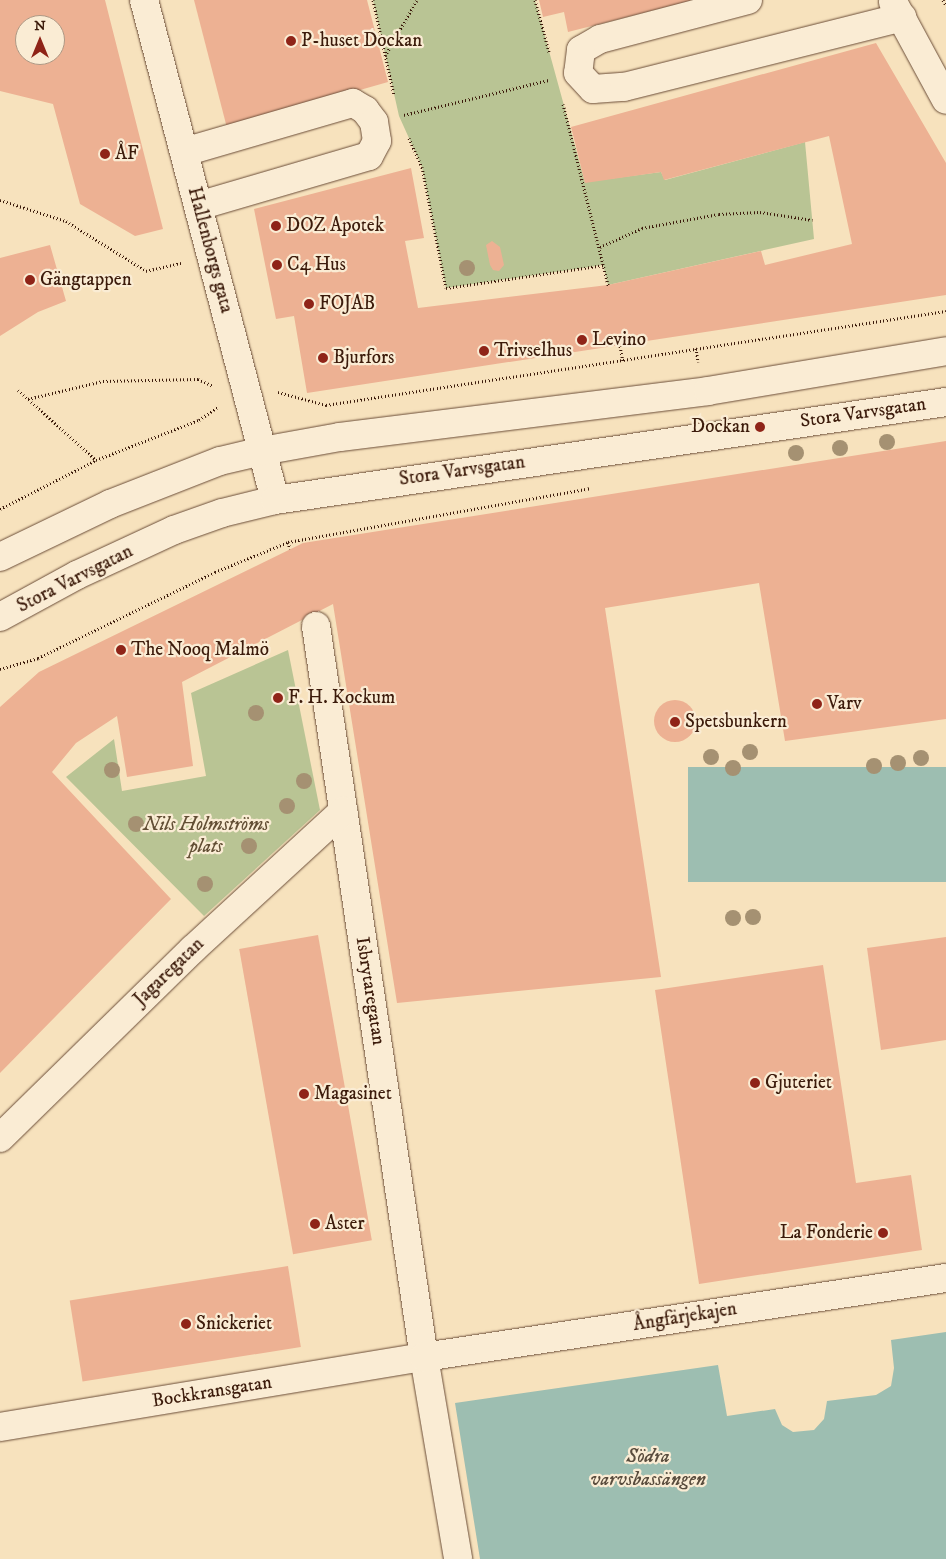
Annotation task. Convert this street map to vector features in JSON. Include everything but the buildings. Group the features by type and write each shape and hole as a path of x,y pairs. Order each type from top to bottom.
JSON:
{"street":[{"name":"Hallenborgs gata","path":"144,0 275,500"},
{"path":"748,0 600,39 581,50 567,75 592,89 624,87 897,8 946,100"},
{"path":"184,152 354,103 387,119 369,156 198,206"},
{"path":"0,557 110,504 212,464 262,451 340,437 708,391 946,351"},
{"name":"Stora Varvsgatan","path":"0,617 77,576 174,530 222,513 275,500 946,402"},
{"name":"Isbrytaregatan","path":"316,626 424,1356 458,1559"},
{"name":"Jagaregatan","path":"0,1138 193,949 343,811"},
{"name":"Ångfärjekajen","path":"424,1356 946,1278"},
{"name":"Bockkransgatan","path":"0,1427 424,1356"}],"path":[{"path":"373,0 385,56 387,119 422,167 446,288 604,265"},
{"path":"385,56 417,0"},
{"path":"535,0 567,75 608,285"},
{"path":"943,0 946,5"},
{"path":"387,119 567,75"},
{"path":"0,200 66,221 146,271 211,257"},
{"path":"600,247 642,228 719,214 760,212 812,220"},
{"path":"248,398 276,392 326,405 946,311"},
{"path":"620,346 623,361"},
{"path":"696,348 698,368"},
{"path":"28,399 103,381 198,379 215,387"},
{"path":"18,390 96,460"},
{"path":"0,509 96,460 199,420 221,405 218,396"},
{"path":"0,669 38,658 214,572 288,542 594,487"},
{"path":"288,542 290,549"}],"green space":[{"path":"373,0 535,0 585,182 661,172 665,180 805,142 814,239 608,285 603,265 446,288 422,167 399,116"},
{"name":"Nils Holmströms plats","path":"288,650 320,810 204,916 66,777 114,739 122,791 206,776 191,693"}],"water":[{"path":"688,767 946,767 946,882 688,882"},
{"name":"Södra varvsbassängen","path":"946,1332 946,1559 480,1559 455,1403 718,1365 727,1416 775,1409 782,1425 793,1432 814,1430 824,1419 827,1401 876,1395 891,1386 894,1368 891,1340"}],"place":[{"name":"P-huset Dockan","path":"291,41"},
{"name":"ÅF","path":"105,154"},
{"name":"DOZ Apotek","path":"276,226"},
{"name":"C4 Hus","path":"277,265"},
{"name":"Gängtappen","path":"30,280"},
{"name":"FOJAB","path":"309,304"},
{"name":"Levino","path":"582,340"},
{"name":"Trivselhus","path":"484,351"},
{"name":"Bjurfors","path":"323,358"},
{"name":"Dockan","path":"760,427"},
{"name":"The Nooq Malmö","path":"121,650"},
{"name":"F. H. Kockum","path":"278,698"},
{"name":"Varv","path":"817,704"},
{"name":"Spetsbunkern","path":"675,722"},
{"name":"Gjuteriet","path":"755,1083"},
{"name":"Magasinet","path":"304,1094"},
{"name":"Aster","path":"315,1224"},
{"name":"La Fonderie","path":"883,1233"},
{"name":"Snickeriet","path":"186,1324"}]}
